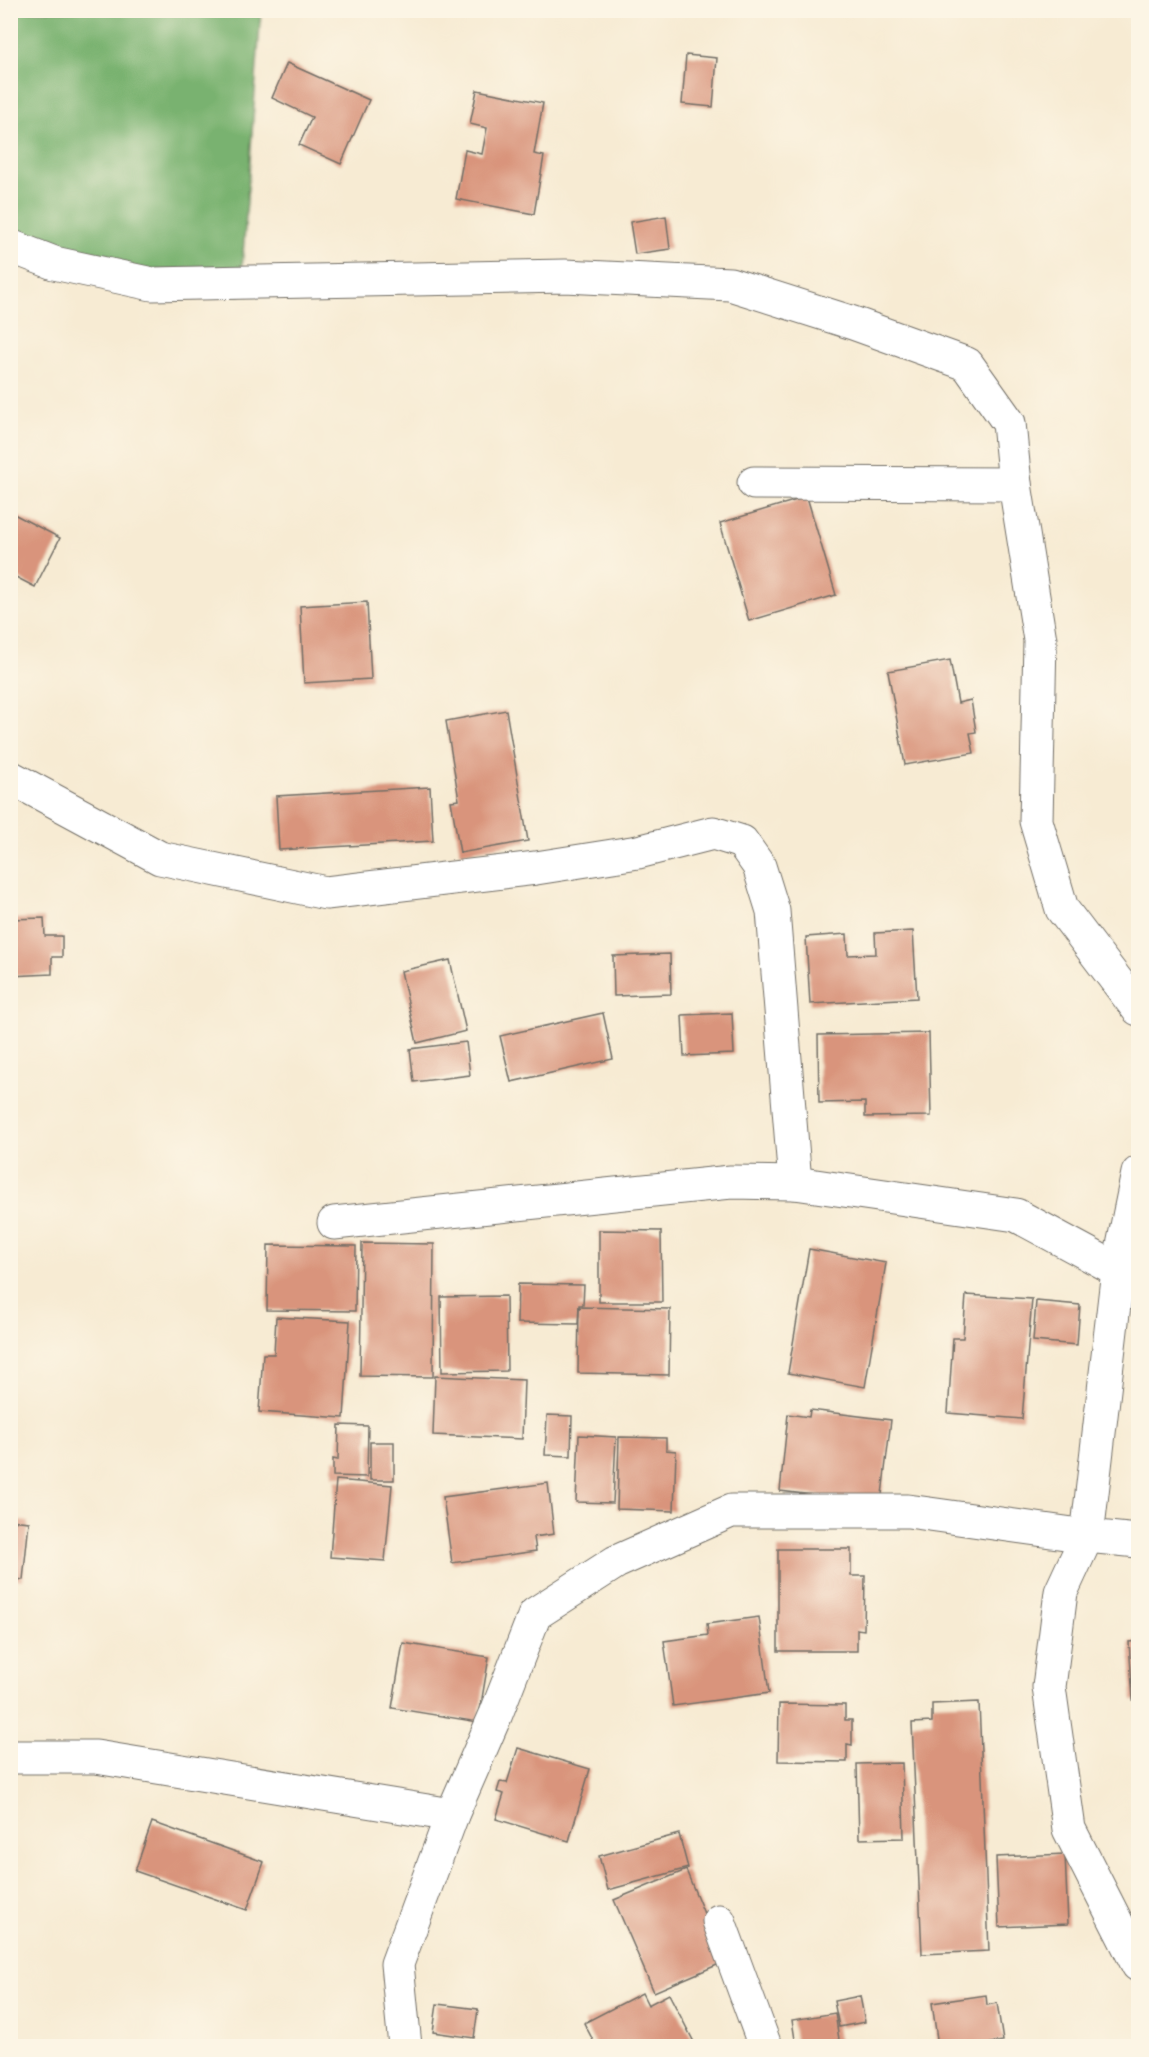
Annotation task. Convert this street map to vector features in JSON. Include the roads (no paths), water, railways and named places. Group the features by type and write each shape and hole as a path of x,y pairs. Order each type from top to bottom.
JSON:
{"street":[{"path":"10,246 54,263 152,284 565,276 730,284 853,323 967,364 1009,423 1015,484 1040,640 1036,821 1062,909 1138,1009"},
{"path":"754,483 1015,484"},
{"path":"10,777 160,858 326,892 547,867 638,852 713,833 742,842 759,866 773,911 795,1183"},
{"path":"1138,1173 1118,1270 1087,1536 1061,1592 1049,1687 1069,1829 1138,1965"},
{"path":"334,1223 731,1182 795,1183 1016,1215 1118,1270"},
{"path":"405,2046 397,1964 452,1815 496,1714 535,1614 616,1562 731,1511 908,1511 1138,1541"},
{"path":"10,1757 96,1757 452,1815"},
{"path":"719,1921 765,2046"}]}
